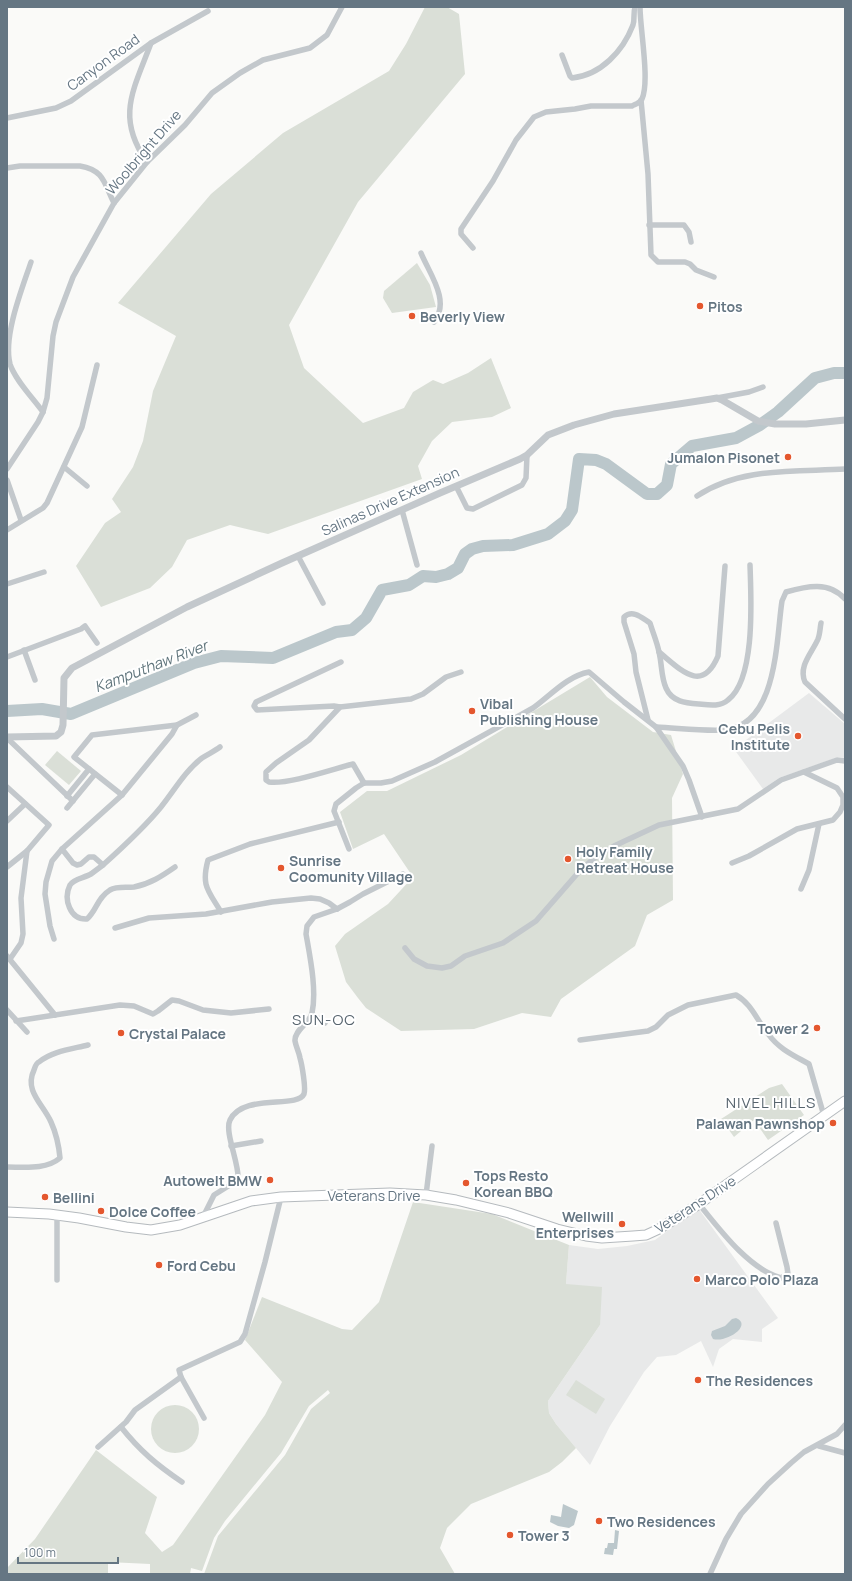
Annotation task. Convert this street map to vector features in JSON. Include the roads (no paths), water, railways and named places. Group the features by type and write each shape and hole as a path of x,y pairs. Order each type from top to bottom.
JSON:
{"main road":[{"name":"Veterans Drive","path":"7,1212 57,1215 126,1228 151,1230 180,1224 251,1201 281,1197 390,1193 426,1195 486,1207 510,1213 557,1229 586,1236 602,1238 646,1235 659,1229 699,1204 845,1101"}],"street":[{"name":"Woolbright Drive","path":"7,469 43,412 47,398 53,336 56,322 73,278 114,202 147,162 184,125 212,92 240,73 263,60 310,48 327,35 342,7"},
{"path":"562,55 572,78 591,72 606,64 615,56 628,35 633,24 635,7"},
{"path":"640,7 644,76 644,91 641,100 648,174 651,255 654,260 658,262 686,262 696,270 714,277"},
{"name":"Canyon Road","path":"7,118 56,108 71,101 151,43 208,11"},
{"path":"147,162 140,153 131,129 129,103 151,43"},
{"path":"473,248 461,234 461,229 493,180 516,140 534,117 546,112 575,110 591,106 632,106 641,100"},
{"path":"7,168 20,166 89,167 97,171 100,175 114,202"},
{"path":"649,225 684,225 689,232 691,242"},
{"path":"421,253 439,295 441,307 439,316 434,322"},
{"path":"31,262 13,317 9,344 10,363 15,373 43,412"},
{"path":"7,530 42,508 47,503 82,427 97,365"},
{"path":"717,398 749,392 763,387"},
{"path":"717,398 758,421 775,424 806,424 845,420"},
{"name":"Salinas Drive Extension","path":"7,738 56,736 61,732 63,725 64,678 72,668 187,607 298,556 527,455 548,435 574,425 614,414 717,398"},
{"path":"456,486 467,508 473,509 522,485 526,478 527,455"},
{"path":"64,467 87,486"},
{"path":"697,496 718,484 742,476 845,468"},
{"path":"7,480 21,520"},
{"path":"402,510 417,565"},
{"path":"298,556 323,603"},
{"path":"648,720 636,672 634,654 624,622 624,617 628,614 634,613 650,623 659,652 666,688 671,697 683,703 714,706 722,704 729,700 743,678 747,660 750,617 750,565"},
{"path":"659,652 679,669 690,675 698,677 707,674 714,666 718,656 725,566"},
{"path":"7,584 44,572"},
{"path":"656,727 724,730 742,725 749,720 762,702 769,684 774,668 782,600 786,592 801,588 819,586 834,589 845,599"},
{"path":"821,623 818,637 802,669 802,676 804,682 845,719"},
{"path":"7,657 81,629 85,626 97,643"},
{"path":"24,650 35,680"},
{"path":"341,662 256,702 254,706 258,710 340,707 410,699 423,694 446,677 461,672"},
{"path":"349,849 334,811 336,804 356,788 364,783 392,781 448,756 533,708 554,690 582,673 588,672 656,727 683,766 690,780 702,817"},
{"path":"340,707 309,740 276,762 266,772 266,780 269,782 278,783 303,778 353,764 364,783"},
{"path":"122,795 74,757 92,735 177,725 196,715"},
{"path":"54,939 46,907 46,882 52,862 62,850 122,795 172,734 177,725"},
{"path":"7,738 73,801"},
{"path":"175,867 155,880 133,887 114,888 97,902 94,912 89,917 82,919 77,918 71,912 68,901 70,884 75,880 92,873 103,865 142,829 180,782 202,758 220,747"},
{"path":"405,948 414,959 427,966 442,968 451,966 465,956 503,943 536,921 576,874 593,859 614,846 659,825 738,809 781,780 837,760 845,761"},
{"path":"67,796 89,769"},
{"path":"732,863 797,829 833,820 840,812 843,805 843,797 837,788 804,772"},
{"path":"67,808 95,774"},
{"path":"7,787 49,825 27,851 7,867"},
{"path":"7,820 25,804"},
{"path":"221,912 208,891 204,879 208,860 250,844 339,822"},
{"path":"802,889 809,870 819,824"},
{"path":"62,850 73,863 77,865 81,864 89,857 94,857 103,865"},
{"path":"27,851 21,898 23,934 21,943 8,957 55,1015"},
{"path":"203,1217 210,1200 214,1195 238,1180 238,1172 231,1146 229,1121 237,1111 260,1102 291,1102 299,1100 304,1094 301,1059 295,1042 295,1037 312,1014 313,985 306,934 307,926 314,917 337,909 403,874"},
{"path":"115,928 149,918 221,912 272,902 311,898 329,902 337,909"},
{"path":"580,1040 648,1031 656,1027 668,1015 688,1005 736,995 745,1000 768,1035 779,1047 809,1064 824,1116"},
{"path":"16,1021 120,1005 134,1006 153,1014 158,1012 172,1000 179,1001 202,1010 231,1013 269,1009"},
{"path":"7,1010 27,1032"},
{"path":"312,1014 325,1023"},
{"path":"7,1167 45,1166 54,1163 60,1158 51,1122 37,1100 33,1091 30,1077 38,1062 57,1053 88,1045"},
{"path":"231,1146 261,1141"},
{"path":"426,1195 432,1146"},
{"path":"204,1418 181,1378 179,1370 240,1342 245,1334 281,1197"},
{"path":"699,1204 721,1231 757,1268 781,1278 788,1274 776,1223"},
{"path":"57,1215 57,1280"},
{"path":"98,1447 121,1427 135,1410 181,1378"},
{"path":"710,1574 726,1539 741,1514 768,1484 804,1452 819,1446 837,1434 845,1425"},
{"path":"121,1427 134,1443 153,1462 182,1482"},
{"path":"819,1446 845,1453"}],"waterway":[{"name":"Kamputhaw River","path":"7,711 42,709 71,714 194,663 221,656 273,658 336,632 352,630 366,618 382,590 409,585 423,576 436,577 448,574 458,568 465,554 472,549 483,546 513,545 548,534 565,521 572,510 579,459 596,460 606,464 647,494 657,494 667,485 671,464 692,446 736,438 760,425 778,412 815,378 834,373 845,373"}],"place":[{"name":"Pitos","path":"700,306"},
{"name":"Beverly View","path":"412,316"},
{"name":"Jumalon Pisonet","path":"788,457"},
{"name":"Vibal Publishing House","path":"472,711"},
{"name":"Cebu Pelis Institute","path":"798,736"},
{"name":"Holy Family Retreat House","path":"568,859"},
{"name":"Sunrise Coomunity Village","path":"281,868"},
{"name":"Tower 2","path":"817,1028"},
{"name":"Crystal Palace","path":"121,1033"},
{"name":"Palawan Pawnshop","path":"833,1123"},
{"name":"Autowelt BMW","path":"270,1180"},
{"name":"Tops Resto Korean BBQ","path":"466,1183"},
{"name":"Bellini","path":"45,1197"},
{"name":"Dolce Coffee","path":"101,1211"},
{"name":"Wellwill Enterprises","path":"622,1224"},
{"name":"Ford Cebu","path":"159,1265"},
{"name":"Marco Polo Plaza","path":"697,1279"},
{"name":"The Residences","path":"698,1380"},
{"name":"Two Residences","path":"599,1521"},
{"name":"Tower 3","path":"510,1535"}],"district":[{"name":"SUN-OC","path":"324,1019"},
{"name":"NIVEL HILLS","path":"771,1102"}]}
